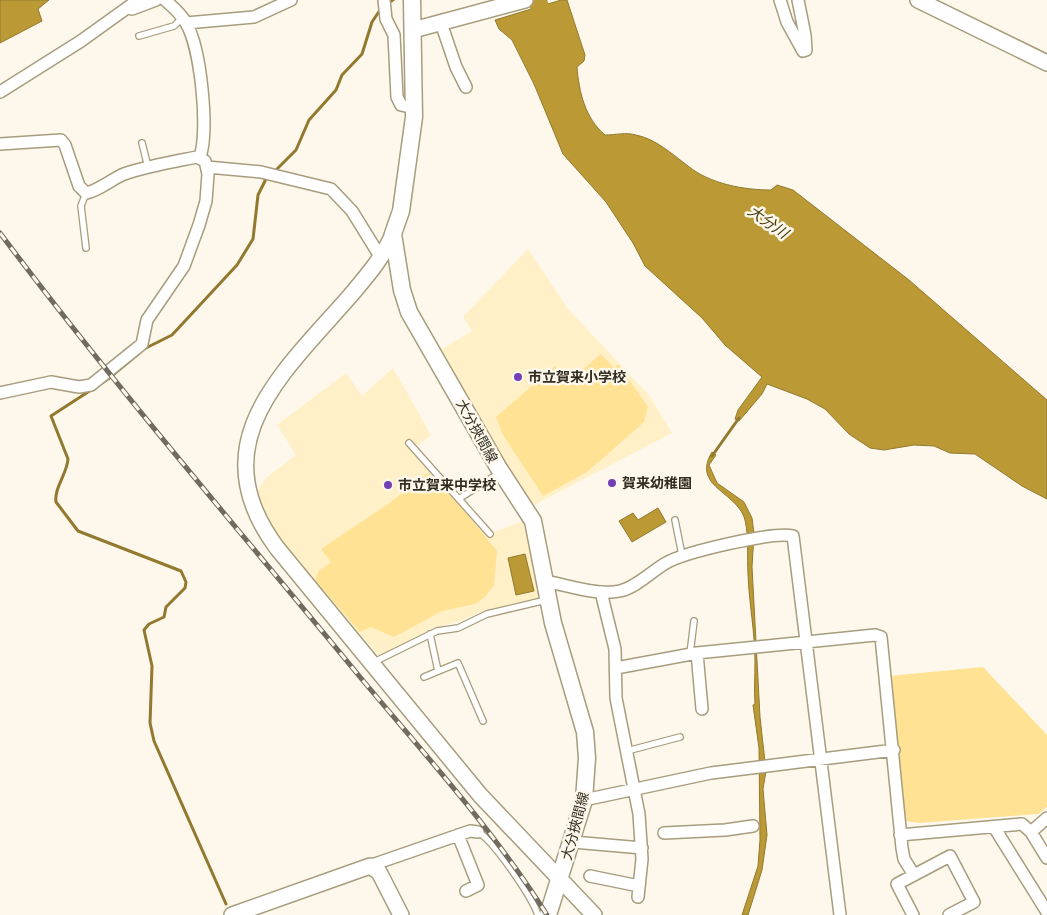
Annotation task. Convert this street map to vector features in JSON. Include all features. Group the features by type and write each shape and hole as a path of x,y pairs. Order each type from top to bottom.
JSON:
{"main road":[{"name":"大分挾間線","path":"412,0 414,108 402,206 393,234 402,290 409,312 501,472 533,521 548,600 585,732 587,758 584,800 561,879 548,915"}],"street":[{"path":"0,92 124,12 138,0"},
{"path":"124,12 156,0"},
{"path":"0,393 50,382 79,387 91,385 142,344 148,320 186,260 204,211 207,167 200,157 204,120 200,72 184,20 165,0"},
{"path":"184,20 254,17 291,0"},
{"path":"384,0 386,19 394,35 396,96 401,105 414,108"},
{"path":"414,30 525,0"},
{"path":"780,0 787,22 803,51 806,50 806,42 798,0"},
{"path":"918,0 1047,63"},
{"path":"445,22 456,67 466,87"},
{"path":"0,144 61,140 65,145 79,186 86,193 91,192 109,180 148,167 200,157"},
{"path":"207,167 261,172 331,188 352,211 381,258"},
{"path":"393,234 381,258 264,400 252,426 246,464 252,504 267,534 480,795 594,915"},
{"path":"544,581 601,592 627,589 666,563 682,556 740,541 793,536 840,915"},
{"path":"590,876 639,891 642,848 635,789 616,698 615,649 601,592"},
{"path":"616,668 693,653 876,635 881,637 894,750 900,834 904,859 914,875"},
{"path":"693,653 702,709"},
{"path":"584,800 711,773 894,750"},
{"path":"1030,832 1047,818"},
{"path":"900,834 1022,824 1030,832 1047,858"},
{"path":"664,832 716,831 752,826"},
{"path":"994,827 1047,912"},
{"path":"232,915 458,835 478,832"},
{"path":"458,835 478,886 466,891"},
{"path":"572,842 642,848"},
{"path":"913,915 897,884 950,856 974,902 949,915"},
{"path":"366,867 373,867 379,872 401,915"}],"lane":[{"path":"139,36 174,26 184,20"},
{"path":"142,143 148,167"},
{"path":"86,193 81,206 86,248"},
{"path":"409,442 490,534"},
{"path":"460,498 501,472"},
{"path":"675,520 682,556"},
{"path":"372,663 430,634 458,628 481,616 548,600"},
{"path":"693,653 694,621"},
{"path":"430,634 438,671"},
{"path":"424,677 458,663 483,721"},
{"path":"627,751 680,737"},
{"path":"478,832 486,838 520,883 538,915"}],"shaded area":[{"path":"528,249 568,309 649,395 672,433 534,505 484,431 439,351 472,331 463,317"},
{"path":"601,354 614,368 618,364 648,407 644,422 587,472 543,496 503,435 496,417 555,366 569,381"},
{"path":"393,368 431,435 411,451 487,535 525,520 541,598 478,613 461,621 433,628 379,656 275,534 262,511 258,490 267,477 296,455 277,425 346,373 362,396"},
{"path":"428,473 457,502 497,551 494,585 485,597 475,604 442,611 394,637 371,627 360,632 315,580 319,571 331,562 321,549 391,502"},
{"path":"983,667 1047,735 1047,807 1038,814 919,823 906,821 889,676"}],"water":[{"path":"0,0 49,0 38,9 42,21 0,43"},
{"path":"561,0 567,0 585,55 584,61 577,67 581,95 592,121 605,135 632,134 643,137 664,148 697,172 717,182 750,189 771,190 777,185 793,190 909,280 1047,400 1047,499 1022,486 975,454 950,453 934,446 914,445 884,450 870,448 849,434 825,409 807,399 767,384 762,394 739,421 735,419 738,410 762,377 725,345 702,318 645,266 633,243 606,202 563,154 534,84 512,40 499,29 495,20"},
{"path":"712,452 716,455 709,465 717,483 744,502 752,518 754,534 752,567 760,717 766,771 763,789 767,835 762,870 748,915 742,915 758,866 760,840 759,748 753,705 755,704 755,651 749,585 747,533 745,520 740,510 711,481 707,473 707,464"},
{"path":"658,508 666,522 632,542 619,521 633,513 638,520"},
{"path":"525,554 534,591 516,595 508,558"}],"waterway":[{"path":"386,4 393,0"},
{"name":"大分川","path":"537,0 548,29"},
{"path":"274,172 296,150 309,120 336,90 342,75 362,54 372,22 382,7"},
{"path":"1023,43 1047,55"},
{"path":"142,350 172,335 237,265 253,239 258,195 267,177"},
{"path":"138,354 108,379 51,416 68,459 57,491 56,502 78,531 181,571 186,582 185,588 166,607 164,617 149,624 144,630 152,666 150,723 154,741 226,904"},
{"path":"712,456 739,418"}],"railway":[{"path":"0,233 132,402 458,793 504,852 547,915"}],"place":[{"name":"市立賀来小学校","path":"518,377"},
{"name":"賀来幼稚園","path":"612,483"},
{"name":"市立賀来中学校","path":"388,485"}]}
